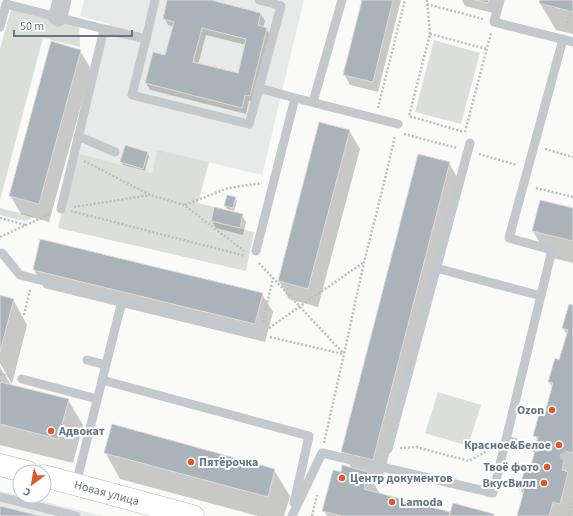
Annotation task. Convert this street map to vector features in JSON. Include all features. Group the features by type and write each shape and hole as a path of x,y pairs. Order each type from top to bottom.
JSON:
{"street":[{"path":"0,465 12,468"},
{"name":"Новая улица","path":"52,478 181,514"}],"lane":[{"path":"155,0 132,94 249,124 281,6 272,2 259,0"},
{"path":"313,102 342,0"},
{"path":"500,0 494,22 573,42"},
{"path":"0,28 6,4 60,9 104,29 146,39"},
{"path":"61,209 104,29"},
{"path":"292,516 322,453 493,493 552,250 509,238 563,39"},
{"path":"259,88 375,118 397,128"},
{"path":"251,255 273,181 295,98"},
{"path":"78,136 115,152"},
{"path":"388,449 436,268 466,140"},
{"path":"0,253 2,253 20,275 260,334"},
{"path":"436,268 540,296"},
{"path":"76,485 122,301"},
{"path":"87,360 106,365"},
{"path":"22,379 97,398"},
{"path":"102,380 309,436 292,516"},
{"path":"506,440 536,448"},
{"path":"0,497 76,516"}],"path":[{"path":"375,118 405,0"},
{"path":"427,0 430,34 409,116 465,132"},
{"path":"427,4 494,22 465,132 466,140"},
{"path":"563,39 570,11"},
{"path":"430,34 487,49"},
{"path":"322,453 364,262 397,128"},
{"path":"534,146 573,156"},
{"path":"74,156 150,195 184,205 251,255 344,354"},
{"path":"184,205 228,188 273,181"},
{"path":"536,188 573,197"},
{"path":"0,237 61,209 150,195"},
{"path":"61,209 251,255"},
{"path":"0,218 26,225"},
{"path":"260,334 364,262"},
{"path":"24,315 34,278"},
{"path":"260,334 273,278"},
{"path":"260,334 344,354"},
{"path":"388,449 416,447 470,461 491,448"},
{"path":"569,516 573,501"}],"shaded area":[{"path":"84,0 304,0 262,175 157,150 152,173 76,153 109,24 80,16"},
{"path":"11,9 79,25 80,47 43,38 0,200 0,49"},
{"path":"434,40 480,53 461,124 415,112"},
{"path":"157,150 209,162 198,203 214,207 211,221 254,232 246,271 58,228 76,153 152,173"},
{"path":"0,208 35,217 24,221 0,215"},
{"path":"438,392 481,405 468,446 425,433"},
{"path":"0,491 12,494 12,504 52,504 104,516 0,516"}],"building":[{"path":"167,0 211,0 261,13 258,25 267,28 250,96 245,95 242,108 145,83 153,52 165,55 174,22 163,19","holes":["202,28 246,39 238,73 193,62"]},
{"path":"362,0 393,0 373,82 343,75"},
{"path":"475,0 489,0 488,3"},
{"path":"540,0 573,0 573,12 539,3"},
{"path":"51,41 81,50 39,204 9,196"},
{"path":"319,122 350,130 308,289 278,281"},
{"path":"125,145 148,152 143,169 120,162"},
{"path":"418,154 450,162 373,460 341,452"},
{"path":"227,195 236,197 233,208 224,206"},
{"path":"540,200 573,208 573,241 532,231"},
{"path":"214,207 243,214 240,228 211,221"},
{"path":"40,239 263,293 255,324 33,270"},
{"path":"0,295 14,299 0,352"},
{"path":"569,304 573,305 573,453 566,451 562,470 568,472 560,504 553,502 549,516 517,516 524,490 519,489 526,465 531,466 538,437 533,436 539,414 544,416 553,383 548,382 555,358 559,360 568,330 562,328"},
{"path":"0,382 69,399 58,439 0,424"},
{"path":"112,424 275,469 268,497 104,453"},
{"path":"342,465 368,472 364,489 450,512 449,516 342,516 322,511 333,470 341,472"},
{"path":"453,503 494,514 494,516 449,516"},
{"path":"0,506 40,516 0,516"}],"place":[{"name":"Ozon","path":"552,410"},
{"name":"Адвокат","path":"51,431"},
{"name":"Красное&Белое","path":"559,445"},
{"name":"Пятёрочка","path":"191,462"},
{"name":"Твоё фото","path":"547,467"},
{"name":"Центр документов","path":"342,478"},
{"name":"ВкусВилл","path":"544,483"},
{"name":"Lamoda","path":"392,502"}]}
